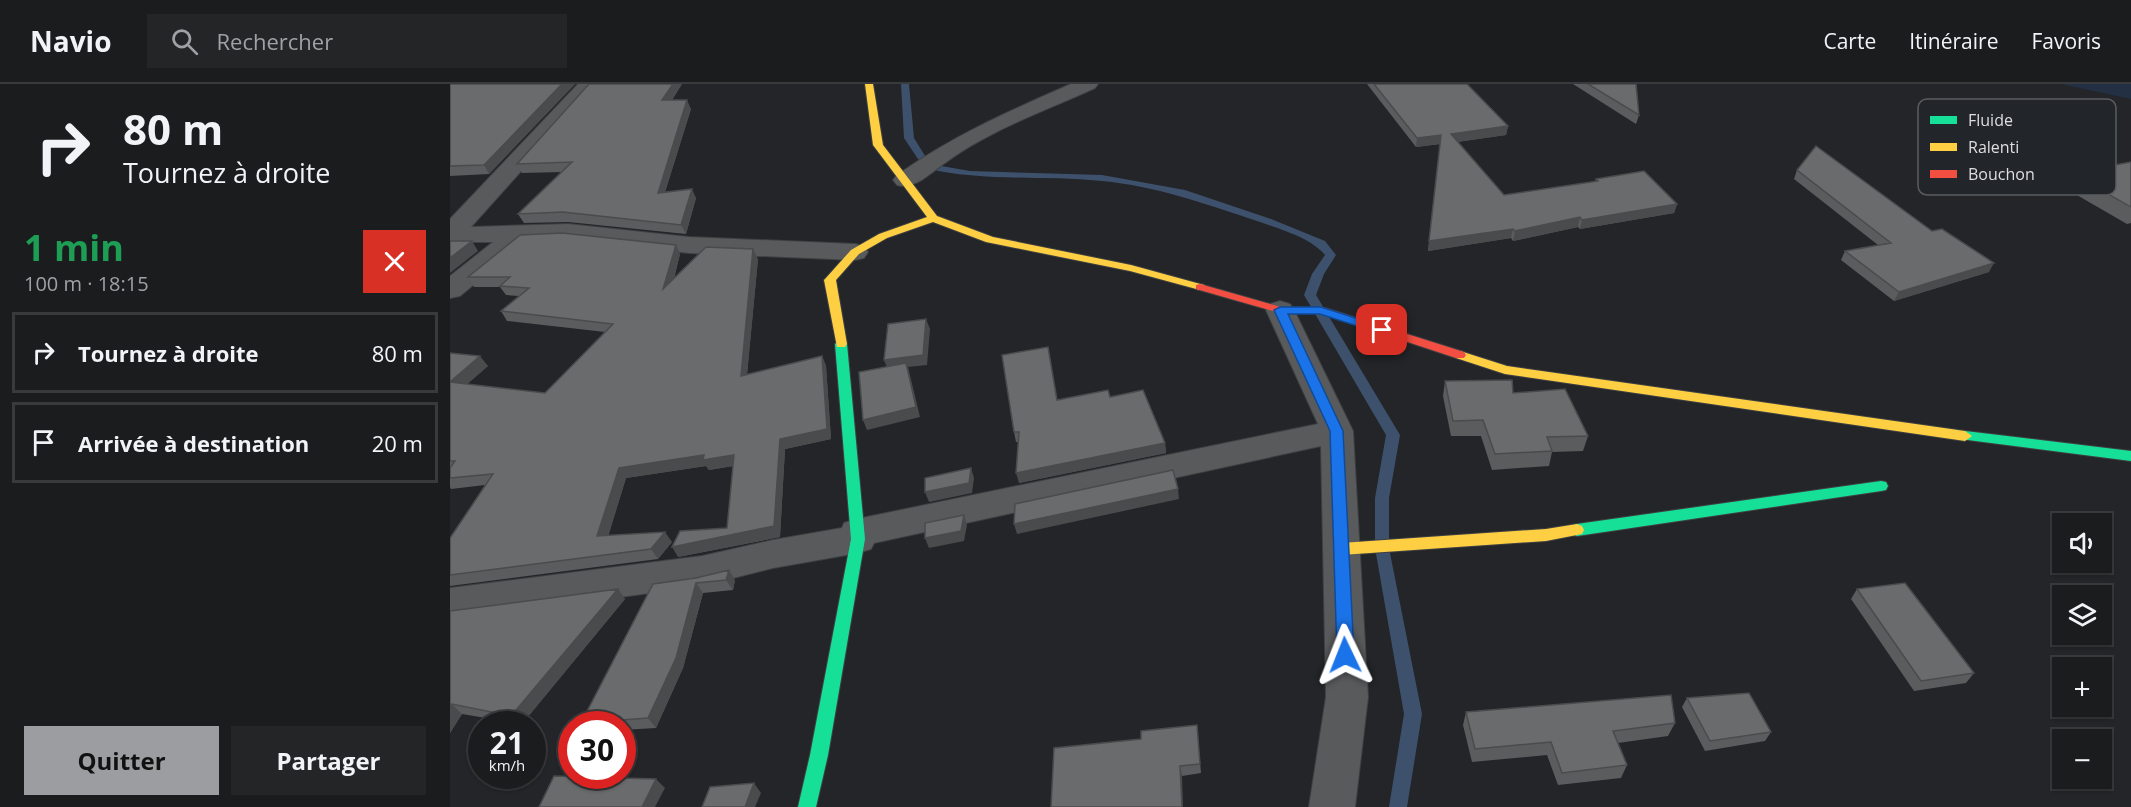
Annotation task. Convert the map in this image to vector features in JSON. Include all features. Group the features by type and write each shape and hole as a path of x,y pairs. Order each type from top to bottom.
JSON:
{"street":[{"path":"450,234 589,84"},
{"path":"868,84 878,145 933,218 990,240 1131,268 1280,310 1321,310 1505,370 2043,447 2131,456"},
{"path":"905,180 943,153 989,128 1088,84"},
{"path":"807,807 819,755 858,536 843,358 830,280 855,252 883,236 933,218"},
{"path":"450,234 518,235 568,232 688,245 855,252"},
{"path":"450,290 518,235"},
{"path":"1280,310 1337,431 1347,697 1332,807"},
{"path":"450,604 702,571 1337,431"},
{"path":"1341,549 1546,535 1881,486"}],"shaded area":[{"path":"2061,84 2131,84 2131,99"}],"building":[{"path":"450,84 562,84 484,165 450,166"},
{"path":"589,84 673,84 662,100 687,100 658,193 692,189 681,225 563,212 518,214 572,162 517,164"},
{"path":"1374,84 1467,84 1508,126 1451,134 1504,195 1598,181 1596,179 1644,171 1677,204 1582,220 1580,217 1515,231 1513,229 1429,241 1441,135 1417,138"},
{"path":"1588,84 1636,84 1639,115"},
{"path":"1816,146 1932,231 1942,229 1994,263 1899,292 1845,251 1891,243 1797,170"},
{"path":"2131,162 2131,207 2110,195 2116,195 2116,165"},
{"path":"562,233 676,245 663,289 706,247 753,249 741,376 822,356 827,429 780,439 774,526 672,547 680,531 727,528 734,455 703,460 704,455 619,468 597,536 665,532 651,549 450,575 450,538 493,474 450,478 450,468 455,461 450,461 450,382 545,393 613,324 501,311 529,288 500,286 510,277 468,277 520,235"},
{"path":"450,241 472,241 450,258"},
{"path":"926,319 923,355 884,360 888,324"},
{"path":"1048,347 1057,400 1108,390 1110,397 1143,390 1165,443 1016,473 1019,432 1014,432 1002,355"},
{"path":"450,353 480,356 450,382"},
{"path":"906,363 916,407 863,420 859,372"},
{"path":"1512,380 1513,393 1565,389 1588,436 1547,437 1552,451 1495,454 1483,420 1453,421 1445,381"},
{"path":"971,468 969,483 925,492 925,478"},
{"path":"1173,470 1178,489 1014,524 1015,504"},
{"path":"964,515 961,531 925,538 925,523"},
{"path":"729,570 726,580 696,583 676,658 648,718 636,719 636,711 587,711 653,584 696,578"},
{"path":"1905,583 1974,673 1921,681 1857,589"},
{"path":"618,589 515,711 486,711 452,704 450,707 450,611"},
{"path":"1749,693 1771,732 1710,741 1687,698"},
{"path":"1671,695 1675,723 1613,731 1627,765 1562,773 1551,742 1475,749 1466,712"},
{"path":"1197,725 1200,764 1180,766 1182,807 1051,807 1054,748 1141,739 1141,731"},
{"path":"554,776 558,776 558,789 636,789 636,778 656,779 642,807 539,807"},
{"path":"754,783 745,807 702,807 710,787"}],"waterway":[{"path":"905,84 909,138 927,166 970,174 1102,178 1185,193 1267,221 1321,243 1331,255 1318,274 1310,295 1393,435 1382,498 1382,548 1413,714 1398,807"}],"traffic: fast":[{"path":"807,807 819,755 858,539 841,344"},
{"path":"1965,436 2131,456"},
{"path":"1577,530 1881,486"}],"traffic: slow":[{"path":"869,84 878,145 933,218 990,240 1131,268 1200,287"},
{"path":"841,344 830,280 855,252 883,236 933,218"},
{"path":"1460,355 1505,370 1965,436"},
{"path":"1341,549 1546,535 1577,530"}],"traffic: jam":[{"path":"1200,287 1280,310 1321,310 1460,355"}],"route":[{"path":"1345,655 1337,431 1280,310 1321,310 1382,330"}]}
